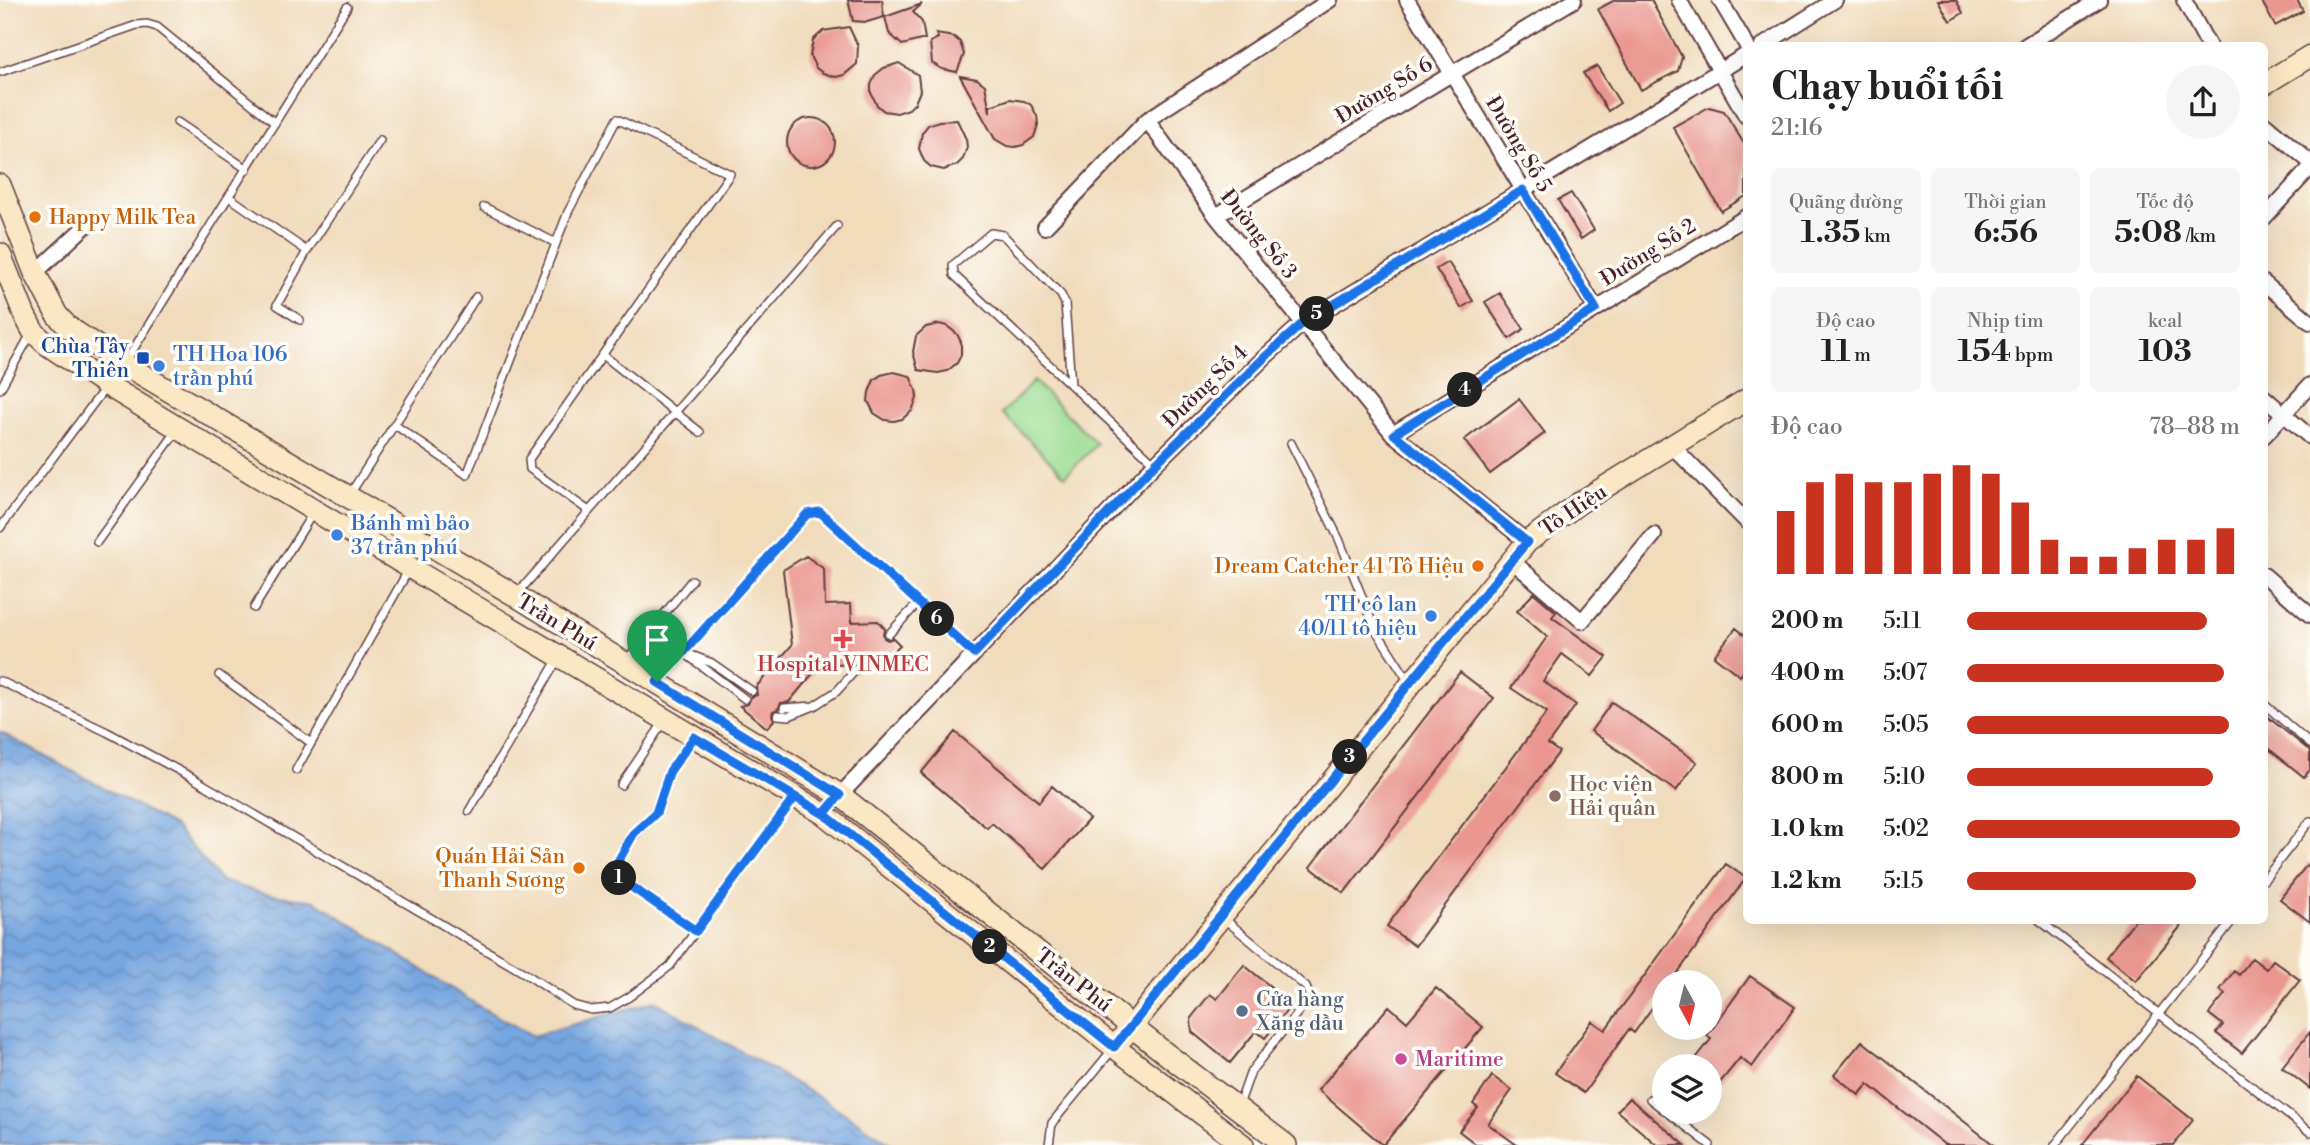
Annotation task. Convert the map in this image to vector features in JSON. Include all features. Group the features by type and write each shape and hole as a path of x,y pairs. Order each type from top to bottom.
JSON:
{"main road":[{"path":"2268,82 2310,56"},
{"name":"Trần Phú","path":"0,185 49,303 68,327 124,364 516,596 840,795 1286,1145"},
{"name":"Trần Phú","path":"0,254 24,316 33,331 45,343 107,385 314,511 824,814 1114,1047 1243,1145"},
{"name":"Tô Hiệu","path":"1114,1047 1527,542 1579,503 1743,402"},
{"path":"824,814 840,795"}],"street":[{"path":"1045,227 1147,120 1330,0"},
{"name":"Đường Số 5","path":"1407,0 1596,309"},
{"name":"Đường Số 6","path":"1216,216 1574,0"},
{"path":"1679,0 1743,111"},
{"path":"1720,0 1745,42"},
{"path":"1768,42 1835,0"},
{"path":"2031,42 2099,0"},
{"path":"2183,0 2207,42"},
{"name":"Đường Số 4","path":"840,795 1155,464 1303,323 1743,57"},
{"name":"Đường Số 3","path":"1147,120 1216,216 1394,434 1527,542"},
{"path":"2268,125 2310,162"},
{"path":"2268,214 2310,168"},
{"path":"35,272 93,219"},
{"name":"Đường Số 2","path":"1394,434 1743,219"},
{"path":"2268,286 2310,322"},
{"path":"2268,432 2310,385"},
{"path":"2268,400 2310,437"},
{"path":"1673,447 1743,519"},
{"path":"1511,560 1582,621 1654,535"},
{"path":"2268,578 2310,615"}],"lane":[{"path":"124,364 347,7"},
{"path":"0,72 137,25 147,24 157,27 275,123"},
{"path":"395,425 467,475 556,243 585,176 617,120 730,174 529,459 530,469 589,511"},
{"path":"177,122 247,169"},
{"path":"300,320 277,305 307,251 380,140"},
{"path":"229,197 307,251"},
{"path":"484,207 556,243"},
{"path":"516,596 837,226"},
{"path":"1070,386 1066,312 1062,295 1003,235 991,233 953,265 954,275 1070,386 1155,464"},
{"path":"348,498 476,297"},
{"path":"0,389 33,331"},
{"path":"603,355 699,432"},
{"path":"0,528 107,385"},
{"path":"97,542 178,428"},
{"path":"1291,443 1339,539 1374,627 1410,683"},
{"path":"254,608 314,511"},
{"path":"657,682 807,514 820,512 974,654"},
{"path":"296,770 410,568"},
{"path":"625,663 692,580"},
{"path":"889,634 919,602"},
{"path":"683,652 712,663 752,691"},
{"path":"683,652 746,699"},
{"path":"469,811 559,656"},
{"path":"781,712 814,706 837,691 861,664"},
{"path":"219,675 311,743"},
{"path":"0,681 107,732 191,777 526,974 573,1005 591,1010 610,1008 629,997 670,965 795,797"},
{"path":"2268,707 2310,744"},
{"path":"621,785 666,720"},
{"path":"694,737 670,771 656,813 634,833 612,872 696,931"},
{"path":"2268,875 2310,821"},
{"path":"1221,917 1306,987 1310,997 1251,1071 1238,1109"},
{"path":"2044,924 2310,1132"},
{"path":"2055,1145 2230,924"},
{"path":"1049,1145 1052,1123 1114,1047"},
{"path":"1682,1124 1710,1145"}],"green space":[{"path":"1034,381 1097,444 1065,476 1002,413"}],"water":[{"path":"0,732 174,826 221,881 266,894 315,901 482,1008 533,1036 655,1001 832,1105 893,1145 0,1145"}],"building":[{"path":"848,0 882,0 884,17 867,22 853,21"},
{"path":"1615,0 1651,0 1682,57 1678,71 1641,90 1598,9"},
{"path":"1938,0 1956,0 1963,13 1950,21"},
{"path":"2261,0 2297,0 2303,11 2275,26"},
{"path":"922,4 913,12 922,22 925,39 902,45 889,33 885,17"},
{"path":"849,27 858,46 857,64 844,75 836,77 823,73 816,68 810,56 813,40 823,31"},
{"path":"936,34 954,37 960,42 964,54 957,72 942,69 932,63 930,42 938,38"},
{"path":"899,63 918,75 920,91 909,109 897,113 884,111 877,105 871,93 871,85 875,75 884,68"},
{"path":"1597,66 1620,103 1608,111 1583,73"},
{"path":"960,76 977,79 985,85 990,112 990,106 1010,99 1031,105 1038,125 1034,137 1015,147 995,139"},
{"path":"1709,107 1724,111 1743,142 1743,198 1721,211 1673,127"},
{"path":"811,118 828,125 835,142 828,159 811,166 794,159 787,142 794,125"},
{"path":"957,120 966,139 967,147 963,159 957,165 944,170 931,167 924,161 919,149 922,133 928,125"},
{"path":"1571,193 1594,230 1581,239 1558,200"},
{"path":"1448,262 1473,301 1461,308 1436,269"},
{"path":"1500,293 1524,329 1509,339 1485,302"},
{"path":"939,324 947,326 957,334 961,342 961,355 957,363 947,371 938,373 918,370 913,352 916,336 926,327"},
{"path":"894,372 910,376 917,398 912,411 902,419 894,421 885,420 874,413 868,401 874,380"},
{"path":"1519,399 1545,433 1490,474 1464,440"},
{"name":"Hospital VINMEC","path":"806,556 824,569 825,605 851,604 852,622 878,621 885,629 884,638 893,638 900,645 881,663 867,663 860,658 852,664 819,666 789,702 781,703 778,709 773,711 774,720 767,728 740,706 748,704 751,697 757,695 756,687 792,645 783,570"},
{"path":"1534,593 1556,612 1552,617 1607,657 1592,676 1562,654 1543,681 1576,705 1548,744 1559,752 1415,946 1387,926 1547,712 1511,688 1547,637 1517,611"},
{"path":"1736,628 1743,634 1743,672 1740,676 1714,656"},
{"path":"1460,672 1494,698 1344,893 1310,867"},
{"path":"1612,702 1697,762 1676,791 1591,731"},
{"path":"2268,717 2310,751 2310,770 2304,777 2268,748"},
{"path":"955,732 1039,802 1052,786 1089,819 1045,869 992,823 987,828 921,773"},
{"path":"2310,861 2310,922 2280,899"},
{"path":"1726,864 1743,876 1743,882 1680,970 1652,970 1652,1008 1634,1033 1629,1029 1584,1093 1555,1073 1592,1021 1605,1030"},
{"path":"2132,924 2183,924 2136,981 2106,957"},
{"path":"2252,958 2266,969 2273,960 2300,980 2242,1053 2216,1033 2223,1025 2209,1014 2225,994 2220,990 2234,971 2239,975"},
{"name":"Cửa hàng Xăng dầu","path":"1244,965 1292,1004 1265,1038 1256,1031 1230,1063 1192,1032 1191,1018 1210,994 1217,999"},
{"path":"1750,976 1795,1007 1752,1067 1740,1058 1722,1080 1722,1054 1699,1054 1710,1040 1722,1040 1722,1015"},
{"name":"Maritime","path":"1436,988 1483,1027 1383,1145 1318,1090 1389,1006 1407,1022"},
{"path":"2310,1032 2310,1089 2282,1067"},
{"path":"1862,1041 1994,1145 1945,1145 1868,1084 1859,1095 1834,1075"},
{"path":"1492,1076 1512,1090 1488,1124 1517,1145 1477,1145 1459,1131 1478,1108 1473,1104"},
{"path":"2137,1076 2193,1120 2173,1145 2082,1145"},
{"path":"1629,1098 1652,1117 1652,1124 1660,1124 1685,1145 1657,1145 1617,1111"}],"place":[{"name":"Happy Milk Tea","path":"35,217"},
{"name":"Chùa Tây Thiên","path":"143,358"},
{"name":"TH Hoa 106 trần phú","path":"159,366"},
{"name":"Bánh mì bảo 37 trần phú","path":"337,535"},
{"name":"Dream Catcher 41 Tô Hiệu","path":"1478,566"},
{"name":"TH cô lan 40/11 tô hiệu","path":"1431,616"},
{"name":"Hospital VINMEC","path":"843,639"},
{"name":"Học viện Hải quân","path":"1555,796"},
{"name":"Quán Hải Sản Thanh Sương","path":"579,868"},
{"name":"Cửa hàng Xăng dầu","path":"1242,1011"},
{"name":"Maritime","path":"1401,1059"}],"route":[{"path":"657,682 807,514 820,512 974,654 1155,464 1303,323 1523,190 1596,309 1394,434 1527,542 1114,1047 824,814 694,737 670,771 656,813 634,833 612,868 617,877 696,931 795,797 824,814 840,795 657,682"}]}
